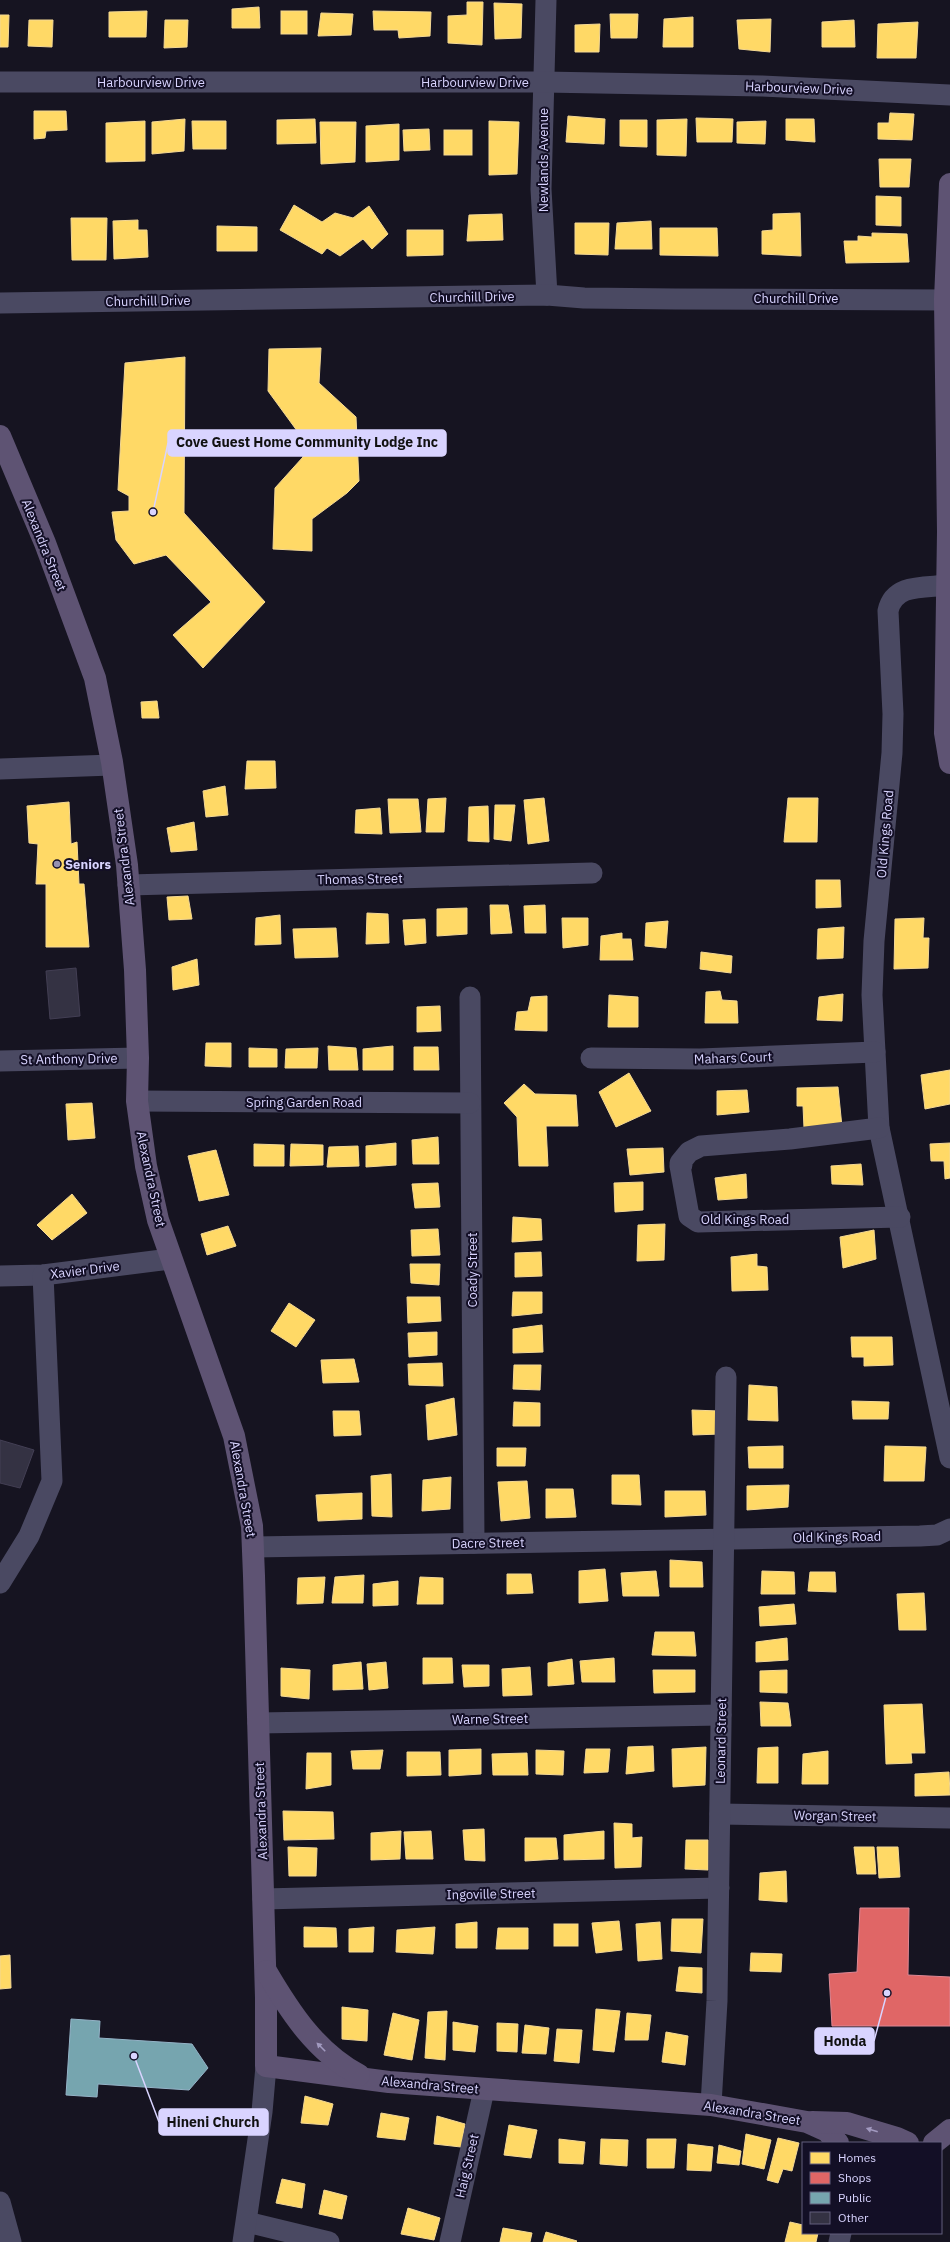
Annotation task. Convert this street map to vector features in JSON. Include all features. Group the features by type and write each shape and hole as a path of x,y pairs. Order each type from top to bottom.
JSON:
{"main road":[{"path":"950,184 947,299 948,585 945,733 950,763"},
{"name":"Alexandra Street","path":"0,436 45,543 95,678 112,765 128,885 135,970 138,1058 137,1101 148,1182 170,1259 234,1436 248,1501 253,1547 265,1970 266,2066 364,2078 484,2090 711,2105 807,2122 827,2131 837,2142"},
{"path":"265,1970 287,2006 316,2042 338,2063 364,2078"},
{"path":"807,2122 847,2123 906,2142"},
{"path":"935,2142 950,2130"}],"street":[{"name":"Newlands Avenue","path":"546,0 541,189 547,295"},
{"name":"Harbourview Drive","path":"0,82 544,82 762,86 950,95"},
{"name":"Churchill Drive","path":"0,303 547,295 584,298 676,300 947,299"},
{"name":"Old Kings Road","path":"948,585 907,589 893,599 888,615 893,714 889,791 884,815 874,941 872,995 879,1128 900,1217 950,1458"},
{"path":"0,769 112,765"},
{"name":"Thomas Street","path":"128,885 592,873"},
{"name":"Coady Street","path":"470,997 474,1543"},
{"name":"Mahars Court","path":"591,1058 686,1059 875,1052"},
{"name":"St Anthony Drive","path":"0,1061 138,1058"},
{"name":"Spring Garden Road","path":"137,1101 470,1102"},
{"name":"Old Kings Road","path":"879,1128 790,1139 696,1147 682,1157 680,1163 682,1165 680,1166 685,1206 689,1216 698,1222 900,1217"},
{"name":"Xavier Drive","path":"0,1276 44,1275 170,1259"},
{"path":"0,1583 29,1536 52,1481 44,1275"},
{"name":"Leonard Street","path":"711,2105 717,2016 726,1377"},
{"name":"Old Kings Road","path":"724,1539 920,1536 937,1535 950,1529"},
{"name":"Dacre Street","path":"253,1547 724,1539"},
{"name":"Warne Street","path":"258,1722 721,1715"},
{"name":"Worgan Street","path":"720,1814 950,1818"},
{"name":"Ingoville Street","path":"263,1899 719,1888"},
{"path":"266,2066 245,2232 328,2242"},
{"name":"Haig Street","path":"450,2242 484,2090"},
{"path":"0,2202 11,2242"}],"building: Homes":[{"path":"467,2 483,2 482,45 448,43 448,16 467,15"},
{"path":"494,3 522,4 521,38 495,39"},
{"path":"259,7 260,28 232,28 232,9"},
{"path":"147,11 146,37 109,37 109,12"},
{"path":"281,11 307,11 307,34 281,34"},
{"path":"373,11 431,12 430,36 399,38 398,30 374,30"},
{"path":"321,13 353,14 351,35 318,36"},
{"path":"610,14 638,14 637,38 611,38"},
{"path":"0,15 9,15 8,47 0,47"},
{"path":"693,17 693,47 663,47 664,19"},
{"path":"771,19 770,52 739,49 737,20"},
{"path":"29,20 53,20 52,47 28,46"},
{"path":"165,20 188,20 187,47 164,48"},
{"path":"854,20 855,47 822,47 822,22"},
{"path":"918,22 916,58 877,58 878,24"},
{"path":"600,24 599,52 575,52 575,25"},
{"path":"34,111 66,111 67,130 46,131 45,138 34,139"},
{"path":"890,113 914,114 912,140 878,139 878,123 889,123"},
{"path":"568,116 605,119 604,144 566,142"},
{"path":"696,118 733,119 732,142 697,142"},
{"path":"185,119 184,151 152,154 152,122"},
{"path":"315,119 316,143 277,144 277,120"},
{"path":"687,119 686,156 657,155 657,120"},
{"path":"786,119 814,119 815,142 786,140"},
{"path":"620,120 647,120 647,147 620,146"},
{"path":"145,121 145,161 106,162 106,123"},
{"path":"192,121 226,121 226,149 193,149"},
{"path":"489,121 519,122 517,174 489,175"},
{"path":"766,121 765,144 737,143 737,122"},
{"path":"320,122 356,122 355,162 321,164"},
{"path":"399,124 399,160 366,162 366,126"},
{"path":"429,129 430,150 404,151 403,130"},
{"path":"444,130 472,130 472,155 444,155"},
{"path":"879,159 911,159 909,187 880,187"},
{"path":"876,196 901,197 901,226 876,225"},
{"path":"294,205 322,222 335,213 353,218 369,206 388,234 372,249 363,239 340,256 327,248 322,254 280,230"},
{"path":"800,213 801,256 762,254 762,231 773,230 773,214"},
{"path":"502,214 503,240 467,241 469,215"},
{"path":"71,218 107,218 106,260 72,260"},
{"path":"138,220 138,230 147,230 148,257 114,259 113,221"},
{"path":"651,221 652,249 615,249 617,223"},
{"path":"575,223 609,223 608,255 575,254"},
{"path":"217,226 257,227 257,251 217,251"},
{"path":"660,228 717,228 718,256 660,255"},
{"path":"407,230 443,230 443,255 407,256"},
{"path":"872,233 907,234 909,262 846,263 844,241 858,241 858,236 872,237"},
{"path":"321,348 319,383 356,417 359,481 347,493 312,519 312,551 273,549 275,488 303,457 303,439 268,391 269,349"},
{"path":"185,357 184,513 265,602 203,668 173,635 211,602 166,555 134,564 116,540 112,512 129,511 129,496 118,490 125,363"},
{"path":"157,701 159,718 142,718 141,702"},
{"path":"247,761 275,761 276,788 245,789"},
{"path":"225,786 228,815 206,817 203,791"},
{"path":"446,798 444,832 426,832 428,799"},
{"path":"544,798 549,841 528,844 524,800"},
{"path":"788,798 818,798 817,842 784,842"},
{"path":"388,799 418,799 421,832 390,833"},
{"name":"Seniors","path":"69,802 71,844 77,842 79,884 84,884 89,947 46,947 46,884 36,884 38,844 29,843 27,806"},
{"path":"495,805 515,805 511,841 494,839"},
{"path":"488,806 489,842 468,841 469,807"},
{"path":"380,808 382,834 355,833 356,810"},
{"path":"194,822 197,850 171,852 167,828"},
{"path":"816,880 840,880 841,907 816,908"},
{"path":"188,896 192,919 169,920 167,897"},
{"path":"490,905 508,905 512,933 491,934"},
{"path":"545,905 546,933 525,933 524,906"},
{"path":"467,908 467,934 437,936 437,909"},
{"path":"367,913 388,914 389,943 366,944"},
{"path":"280,915 281,944 255,945 256,918"},
{"path":"562,918 588,918 588,945 563,948"},
{"path":"924,918 923,938 929,938 928,968 894,969 895,919"},
{"path":"425,919 426,943 405,945 403,920"},
{"path":"668,921 666,948 645,946 646,923"},
{"path":"844,927 843,958 817,959 818,929"},
{"path":"336,928 338,957 295,958 293,929"},
{"path":"622,933 622,939 631,939 633,960 600,960 601,936"},
{"path":"701,952 732,956 731,973 700,969"},
{"path":"197,959 199,985 173,990 172,967"},
{"path":"720,991 722,1000 737,1001 738,1023 705,1023 706,992"},
{"path":"843,994 842,1021 817,1020 819,997"},
{"path":"609,995 638,997 638,1027 608,1027"},
{"path":"547,996 547,1031 515,1030 517,1012 528,1011 531,997"},
{"path":"440,1006 441,1031 417,1032 417,1007"},
{"path":"206,1043 231,1043 231,1067 205,1066"},
{"path":"328,1046 356,1048 358,1070 329,1070"},
{"path":"393,1046 393,1070 363,1070 363,1049"},
{"path":"414,1047 438,1047 439,1070 414,1070"},
{"path":"249,1048 277,1049 277,1067 249,1067"},
{"path":"318,1048 317,1068 285,1068 286,1049"},
{"path":"950,1070 950,1104 925,1109 921,1075"},
{"path":"629,1073 651,1111 616,1127 599,1092"},
{"path":"524,1084 535,1094 576,1095 578,1126 546,1126 548,1166 519,1166 517,1117 504,1103"},
{"path":"838,1087 842,1127 804,1128 803,1106 797,1106 797,1088"},
{"path":"747,1090 749,1112 717,1115 717,1091"},
{"path":"92,1103 95,1138 68,1140 66,1104"},
{"path":"438,1137 439,1164 413,1164 412,1140"},
{"path":"396,1143 396,1165 366,1167 366,1146"},
{"path":"950,1143 950,1178 945,1179 944,1161 931,1161 930,1144"},
{"path":"254,1144 284,1145 284,1166 254,1166"},
{"path":"291,1144 323,1145 323,1165 290,1166"},
{"path":"358,1146 359,1166 327,1167 329,1147"},
{"path":"663,1148 664,1172 630,1175 627,1149"},
{"path":"216,1150 229,1195 199,1201 188,1156"},
{"path":"861,1164 863,1185 832,1184 831,1166"},
{"path":"746,1174 747,1198 718,1200 715,1178"},
{"path":"643,1182 643,1210 615,1212 614,1183"},
{"path":"438,1183 440,1207 415,1208 412,1184"},
{"path":"72,1194 87,1213 52,1240 37,1225"},
{"path":"513,1217 541,1219 542,1240 512,1242"},
{"path":"665,1224 664,1260 637,1261 638,1225"},
{"path":"228,1226 236,1246 207,1255 201,1234"},
{"path":"438,1229 440,1255 412,1256 411,1230"},
{"path":"874,1230 876,1259 843,1268 840,1237"},
{"path":"541,1252 542,1276 515,1277 515,1253"},
{"path":"757,1254 757,1266 767,1267 768,1290 732,1291 731,1257"},
{"path":"410,1264 440,1264 439,1285 411,1283"},
{"path":"513,1292 542,1292 542,1313 512,1316"},
{"path":"407,1297 440,1297 441,1321 408,1323"},
{"path":"289,1303 315,1320 296,1347 271,1331"},
{"path":"542,1325 543,1352 513,1353 513,1329"},
{"path":"437,1332 437,1355 409,1357 408,1333"},
{"path":"851,1337 892,1337 893,1365 864,1366 864,1357 852,1357"},
{"path":"354,1359 359,1382 323,1383 321,1360"},
{"path":"442,1363 443,1386 409,1385 408,1364"},
{"path":"514,1365 541,1365 540,1390 513,1389"},
{"path":"749,1385 777,1387 778,1421 748,1420"},
{"path":"454,1398 457,1435 428,1440 426,1405"},
{"path":"852,1401 889,1402 888,1419 853,1419"},
{"path":"514,1402 540,1403 540,1426 513,1426"},
{"path":"692,1410 719,1411 720,1434 693,1435"},
{"path":"333,1411 359,1411 361,1435 334,1436"},
{"path":"783,1446 783,1468 749,1468 748,1447"},
{"path":"885,1446 926,1447 924,1481 884,1481"},
{"path":"497,1448 526,1448 525,1466 497,1466"},
{"path":"391,1474 392,1517 372,1516 371,1476"},
{"path":"612,1475 639,1475 641,1505 612,1504"},
{"path":"451,1477 450,1509 422,1511 423,1480"},
{"path":"527,1481 530,1518 501,1521 498,1482"},
{"path":"789,1485 788,1507 747,1510 747,1486"},
{"path":"546,1489 573,1489 576,1517 546,1518"},
{"path":"665,1491 705,1491 706,1515 665,1517"},
{"path":"362,1493 362,1519 318,1521 316,1495"},
{"path":"670,1560 702,1562 703,1587 670,1587"},
{"path":"605,1569 608,1601 579,1603 579,1571"},
{"path":"656,1571 659,1596 623,1596 621,1573"},
{"path":"762,1571 794,1572 795,1594 761,1594"},
{"path":"810,1572 835,1572 836,1592 808,1591"},
{"path":"507,1574 531,1574 533,1593 507,1594"},
{"path":"364,1575 363,1603 332,1603 335,1577"},
{"path":"325,1577 323,1603 297,1604 298,1578"},
{"path":"420,1577 443,1578 443,1604 417,1604"},
{"path":"398,1581 398,1605 373,1606 373,1584"},
{"path":"924,1593 926,1630 899,1630 897,1594"},
{"path":"794,1604 796,1624 760,1626 759,1607"},
{"path":"655,1632 694,1632 696,1656 652,1655"},
{"path":"787,1638 788,1660 756,1662 756,1642"},
{"path":"423,1658 452,1658 453,1683 423,1684"},
{"path":"614,1658 615,1682 582,1682 580,1661"},
{"path":"572,1659 574,1684 548,1686 548,1663"},
{"path":"361,1662 363,1689 333,1690 333,1665"},
{"path":"386,1662 388,1688 369,1690 367,1664"},
{"path":"462,1665 489,1665 489,1686 464,1687"},
{"path":"530,1667 532,1695 503,1696 502,1669"},
{"path":"281,1668 310,1670 309,1699 281,1696"},
{"path":"653,1670 695,1670 695,1692 654,1693"},
{"path":"787,1670 787,1693 760,1692 760,1671"},
{"path":"760,1702 788,1703 791,1726 761,1726"},
{"path":"922,1704 925,1753 911,1753 912,1763 886,1764 884,1705"},
{"path":"653,1746 654,1771 626,1774 628,1747"},
{"path":"706,1747 705,1785 673,1787 672,1749"},
{"path":"778,1747 778,1783 757,1783 758,1748"},
{"path":"481,1749 481,1774 449,1776 449,1750"},
{"path":"586,1749 610,1749 608,1772 584,1773"},
{"path":"383,1750 380,1769 353,1769 351,1751"},
{"path":"536,1750 564,1751 563,1775 536,1774"},
{"path":"828,1751 828,1784 802,1784 803,1754"},
{"path":"407,1752 440,1752 441,1775 407,1776"},
{"path":"307,1753 331,1753 331,1785 306,1789"},
{"path":"527,1753 528,1775 493,1775 492,1754"},
{"path":"949,1772 950,1795 915,1796 915,1774"},
{"path":"283,1811 333,1812 334,1839 284,1840"},
{"path":"614,1823 632,1824 632,1838 642,1837 641,1867 615,1868"},
{"path":"484,1829 485,1861 465,1860 463,1830"},
{"path":"401,1831 400,1859 371,1860 371,1833"},
{"path":"431,1831 433,1859 406,1859 404,1832"},
{"path":"604,1831 604,1859 564,1860 564,1835"},
{"path":"525,1838 556,1838 558,1859 525,1861"},
{"path":"686,1840 708,1840 708,1870 685,1869"},
{"path":"288,1847 317,1848 316,1876 289,1876"},
{"path":"854,1847 874,1847 876,1874 857,1874"},
{"path":"877,1847 898,1847 900,1877 879,1878"},
{"path":"786,1871 787,1902 759,1900 760,1873"},
{"path":"672,1919 703,1919 701,1953 671,1951"},
{"path":"619,1921 622,1950 596,1953 592,1923"},
{"path":"477,1922 477,1948 456,1948 456,1924"},
{"path":"660,1922 662,1959 638,1961 636,1924"},
{"path":"554,1924 578,1924 578,1946 554,1946"},
{"path":"304,1927 336,1928 337,1947 304,1947"},
{"path":"374,1927 373,1952 349,1952 349,1929"},
{"path":"435,1927 433,1954 396,1952 397,1930"},
{"path":"498,1928 528,1928 528,1949 496,1949"},
{"path":"751,1953 782,1954 781,1972 750,1971"},
{"path":"10,1955 11,1988 0,1989 0,1956"},
{"path":"679,1967 702,1968 702,1993 676,1991"},
{"path":"342,2007 368,2010 367,2041 342,2039"},
{"path":"596,2009 620,2011 614,2052 593,2050"},
{"path":"447,2011 445,2060 425,2058 428,2012"},
{"path":"393,2013 419,2020 412,2060 384,2055"},
{"path":"627,2013 651,2015 648,2040 625,2040"},
{"path":"453,2022 478,2026 475,2052 453,2050"},
{"path":"497,2023 518,2024 517,2052 497,2051"},
{"path":"525,2025 549,2028 546,2054 522,2053"},
{"path":"557,2029 582,2030 579,2063 554,2061"},
{"path":"666,2032 688,2036 685,2065 662,2062"},
{"path":"305,2096 333,2104 328,2125 301,2123"},
{"path":"381,2113 409,2118 405,2140 377,2137"},
{"path":"437,2116 465,2124 461,2147 434,2144"},
{"path":"509,2125 537,2130 531,2158 504,2155"},
{"path":"746,2134 771,2140 764,2169 742,2164"},
{"path":"778,2138 799,2143 792,2171 783,2169 778,2183 767,2180"},
{"path":"559,2139 585,2142 583,2164 559,2163"},
{"path":"601,2139 628,2140 627,2166 600,2164"},
{"path":"647,2139 676,2139 674,2168 647,2168"},
{"path":"688,2144 713,2147 711,2171 687,2170"},
{"path":"719,2145 741,2151 739,2165 717,2163"},
{"path":"282,2179 305,2184 302,2208 276,2203"},
{"path":"324,2190 347,2196 342,2219 319,2214"},
{"path":"408,2208 440,2218 434,2240 401,2234"},
{"path":"790,2222 802,2225 802,2234 818,2234 816,2242 785,2242"},
{"path":"503,2228 532,2233 530,2242 500,2242"},
{"path":"546,2232 577,2241 543,2242"}],"building: Shops":[{"path":"860,1908 909,1908 908,1975 950,1977 950,2026 832,2026 829,1974 857,1972"}],"building: Public":[{"path":"71,2019 100,2021 99,2038 192,2044 208,2068 189,2090 98,2084 97,2097 66,2095"}],"building: Other":[{"path":"76,968 80,1016 50,1019 46,971"},
{"path":"0,1440 34,1450 20,1488 0,1483"}],"place":[{"name":"Cove Guest Home Community Lodge Inc","path":"153,512"},
{"name":"Seniors","path":"57,864"},
{"name":"Honda","path":"887,1993"},
{"name":"Hineni Church","path":"134,2056"}]}
